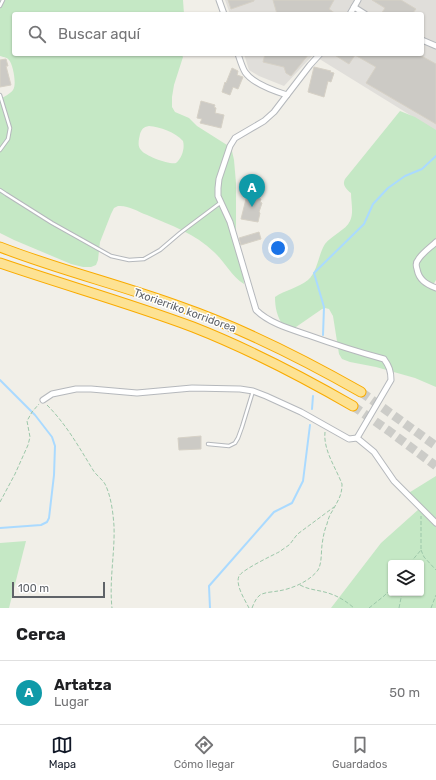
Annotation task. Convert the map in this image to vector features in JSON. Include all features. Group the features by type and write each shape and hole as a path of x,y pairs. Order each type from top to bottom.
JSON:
{"highway":[{"name":"Txorierriko korridorea","path":"0,247 167,302 227,324 269,343 361,392"},
{"name":"Txorierriko korridorea","path":"0,263 155,314 221,338 299,376 353,406"}],"street":[{"path":"218,0 223,12"},
{"path":"351,12 358,0"},
{"path":"354,7 362,12"},
{"path":"424,41 436,46"},
{"path":"239,56 244,72 253,81 287,95"},
{"path":"318,56 274,112 264,121 235,138 230,146 219,183 218,196 230,222 256,310 261,315 269,320 296,331 384,359 391,374 391,380 357,438"},
{"path":"436,242 418,260 416,265 420,279 436,288"},
{"path":"43,400 52,394 76,389 137,393 192,388 240,389 252,391 301,412 349,439 357,438 374,452 394,481 436,523"}],"lane":[{"path":"0,6 3,0"},
{"path":"0,95 10,128 8,139 0,150"},
{"path":"0,190 52,223 111,256 129,260 144,259 160,250 180,233 221,203"},
{"path":"208,444 229,446 235,443 242,427 252,391"}],"path":[{"path":"0,502 28,445 30,437 27,421 32,412 43,400 55,413 76,442 94,472 104,483 108,492 114,524 111,598 112,608"},
{"path":"252,608 255,600 259,596 265,593 293,588 313,575 319,568 324,533 329,518 340,496 342,484 333,465 324,438 326,426"},
{"path":"249,608 238,584 240,575 290,544 295,536 335,506"},
{"path":"423,510 421,522 421,550 424,557 436,570"},
{"path":"413,560 421,550"},
{"path":"300,584 307,589 328,593 338,597 349,603 354,608"},
{"path":"369,608 388,592"},
{"path":"432,608 436,595"},
{"path":"399,608 401,596"}],"shaded area":[{"path":"225,0 436,0 436,131 315,56 424,56 424,12 229,12"},
{"path":"245,56 312,56 284,86 259,76 249,70"}],"green space":[{"path":"3,0 183,0 184,12 12,12 12,56 182,56 174,85 172,107 175,112 189,118 197,126 227,145 232,151 236,183 236,238 244,284 235,277 214,252 199,240 174,226 125,206 118,206 114,208 100,242 98,260 96,265 91,267 71,264 0,233 0,99 13,90 15,84 10,62 7,58 0,56 0,6","holes":["149,126 172,133 183,141 184,147 180,158 176,163 158,160 147,155 140,148 140,134 144,128"]},
{"path":"400,111 415,117 436,130 436,280 433,285 436,290 436,387 415,378 342,359 339,354 333,316 329,309 322,309 293,328 283,325 275,304 275,297 308,280 316,268 325,244 342,230 350,221 352,215 351,193 345,187 345,179"},
{"path":"436,476 436,608 331,608 381,543 419,509 407,494"},
{"path":"26,541 9,608 0,608 0,543"}],"building":[{"path":"228,0 254,0 254,1 231,9"},
{"path":"273,0 334,0 329,9 333,12 276,12"},
{"path":"372,0 401,0 416,9 414,12 382,12 385,8"},
{"path":"264,56 307,56 291,76 286,73 284,67 263,62"},
{"path":"336,56 354,56 349,64"},
{"path":"357,56 422,56 436,64 436,124 366,83 376,67"},
{"path":"6,59 8,66 6,66 11,85 0,87 0,60"},
{"path":"314,67 334,73 331,82 328,81 324,97 308,92"},
{"path":"232,68 238,71 237,75 243,77 238,89 233,87 230,95 222,92"},
{"path":"201,101 215,105 215,113 224,115 221,128 200,123 202,119 197,118"},
{"path":"248,196 261,199 260,202 262,203 258,222 241,219"},
{"path":"259,232 261,239 241,245 239,238"},
{"path":"201,436 201,449 179,450 178,438"}],"waterway":[{"path":"323,335 324,307 314,273 364,224 373,204 388,188 405,176 422,169 436,156"},
{"path":"0,380 35,415 52,437 55,446 54,475 49,518 47,522 41,525 0,528"},
{"path":"312,409 313,396"},
{"path":"210,608 209,586 274,512 292,503 303,481 310,425"}],"tunnel":[{"path":"361,392 436,446"},
{"path":"353,406 436,466"}],"place":[{"name":"Artatza","path":"252,207"}]}
